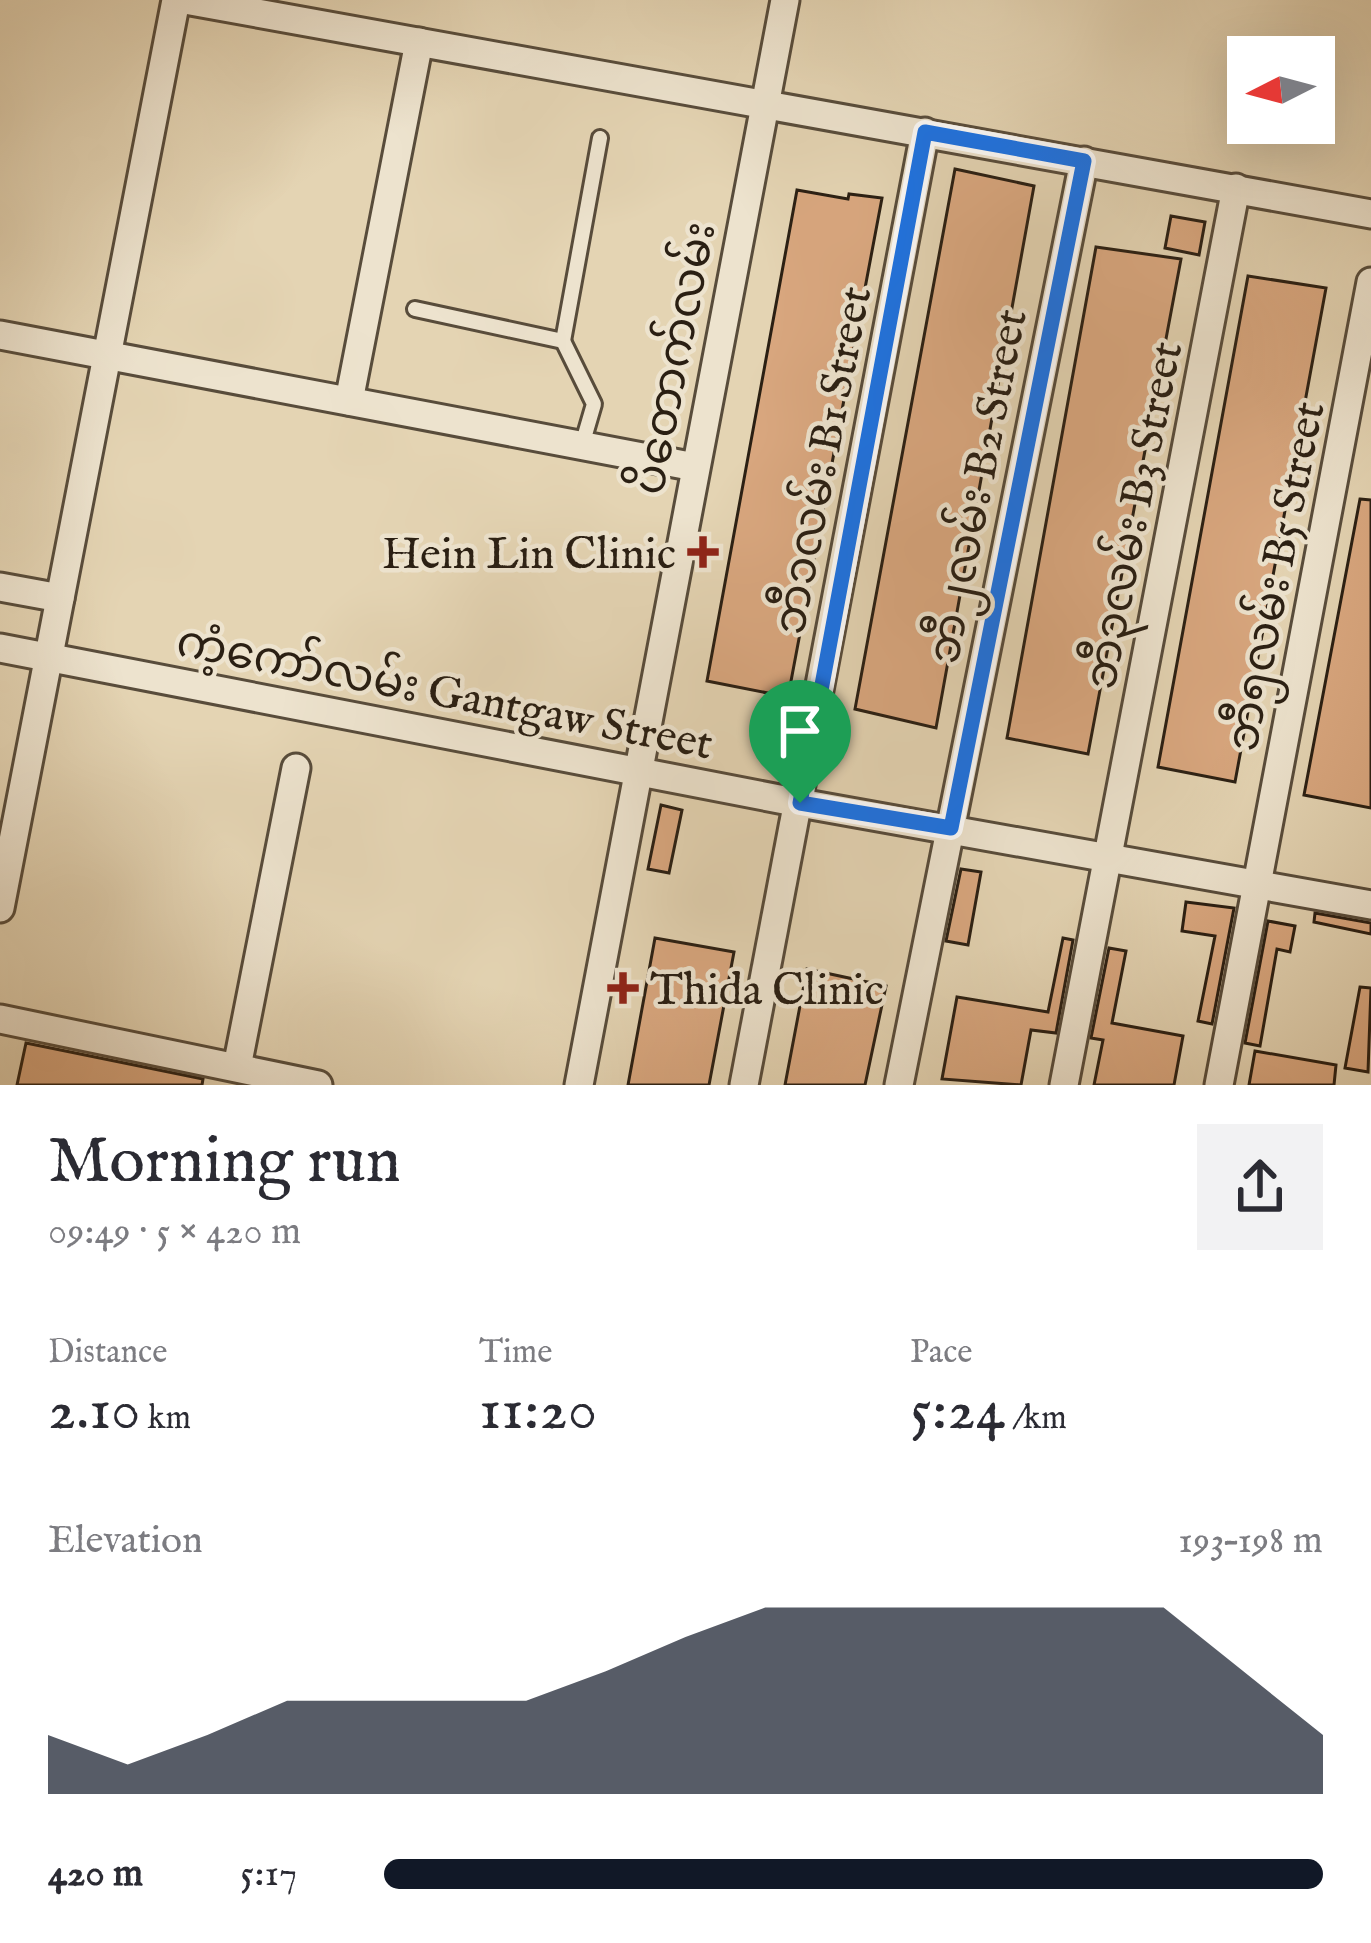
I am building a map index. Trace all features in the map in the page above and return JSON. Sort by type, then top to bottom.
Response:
[{"type":"street","points":[[0,908],[7,836],[49,657],[176,0]]},
{"type":"street","points":[[185,0],[1371,214]]},
{"type":"street","name":"ပိတောက်လမ်း","points":[[579,1085],[785,0]]},
{"type":"street","points":[[349,401],[419,42]]},
{"type":"street","name":"ဘီ၁လမ်း B1 Street","points":[[744,1085],[925,132]]},
{"type":"street","name":"ဘီ၂လမ်း B2 Street","points":[[899,1085],[1084,161]]},
{"type":"street","name":"ဘီ၃လမ်း B3 Street","points":[[1064,1085],[1236,188]]},
{"type":"street","name":"ဘီ၅လမ်း B5 Street","points":[[1219,1085],[1371,282]]},
{"type":"street","points":[[0,335],[695,467]]},
{"type":"street","points":[[0,587],[60,598]]},
{"type":"street","name":"ကံ့ကော်လမ်း Gantgaw Street","points":[[0,648],[800,803],[1371,905]]},
{"type":"street","points":[[222,1071],[296,768]]},
{"type":"street","points":[[0,1019],[222,1071],[318,1085]]},
{"type":"lane","points":[[582,445],[594,404],[563,341],[600,138]]},
{"type":"lane","points":[[415,309],[563,341]]},
{"type":"building","points":[[955,169],[1034,186],[936,728],[855,709]]},
{"type":"building","points":[[797,190],[848,199],[849,194],[882,198],[788,697],[707,681]]},
{"type":"building","points":[[1171,216],[1205,222],[1199,255],[1165,248]]},
{"type":"building","points":[[1096,247],[1181,259],[1088,754],[1007,738]]},
{"type":"building","points":[[1248,276],[1326,288],[1235,782],[1158,767]]},
{"type":"building","points":[[1360,499],[1371,500],[1371,808],[1304,795]]},
{"type":"building","points":[[661,805],[682,810],[669,873],[648,869]]},
{"type":"building","points":[[961,869],[981,872],[968,945],[946,941]]},
{"type":"building","points":[[1186,902],[1234,908],[1212,1024],[1198,1021],[1215,936],[1182,931]]},
{"type":"building","points":[[1315,913],[1371,923],[1371,934],[1314,922]]},
{"type":"building","points":[[1268,921],[1295,926],[1290,952],[1277,949],[1260,1046],[1245,1043]]},
{"type":"building","points":[[655,938],[734,952],[709,1085],[628,1085]]},
{"type":"building","points":[[1063,938],[1073,940],[1056,1033],[1031,1030],[1021,1085],[942,1079],[957,997],[1048,1012]]},
{"type":"building","points":[[1109,948],[1126,951],[1112,1023],[1183,1036],[1174,1085],[1094,1085],[1103,1040],[1091,1038]]},
{"type":"building","points":[[807,969],[886,986],[865,1085],[785,1085]]},
{"type":"building","points":[[1360,987],[1371,988],[1368,1072],[1345,1068]]},
{"type":"building","points":[[26,1043],[203,1079],[202,1085],[17,1085]]},
{"type":"building","points":[[1255,1051],[1336,1065],[1334,1085],[1249,1085]]},
{"type":"place","name":"Hein Lin Clinic","points":[[703,552]]},
{"type":"place","name":"Thida Clinic","points":[[623,988]]},
{"type":"route","points":[[925,132],[1084,161],[951,828],[800,803],[925,132]]}]
